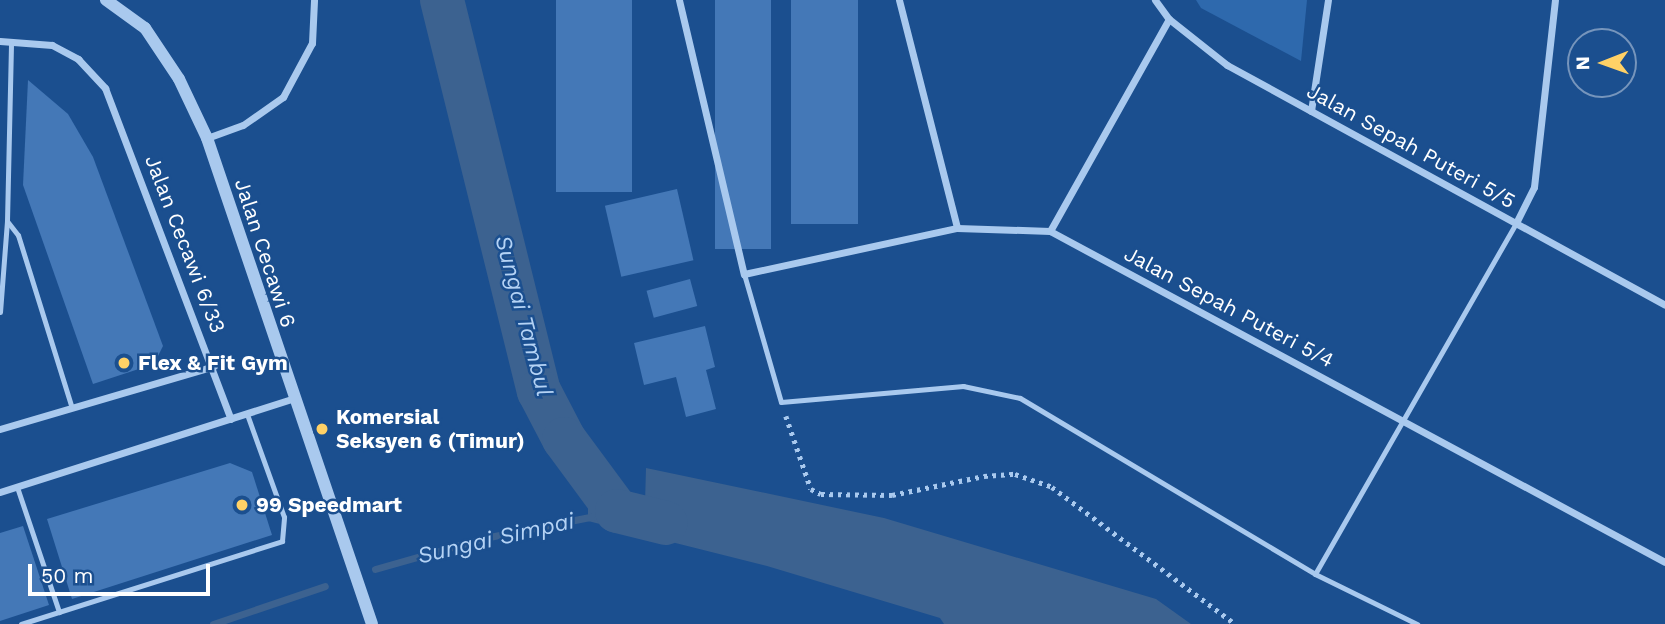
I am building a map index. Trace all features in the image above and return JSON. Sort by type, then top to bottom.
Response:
[{"type":"street","name":"Jalan Cecawi 6","points":[[106,0],[145,28],[179,79],[207,138],[292,399],[372,624]]},
{"type":"street","points":[[207,138],[243,125],[283,97],[312,43],[314,0]]},
{"type":"street","points":[[679,0],[744,274]]},
{"type":"street","points":[[899,0],[957,228]]},
{"type":"street","name":"Jalan Sepah Puteri 5/5","points":[[1154,0],[1169,19],[1227,65],[1665,304]]},
{"type":"street","points":[[1311,111],[1328,0]]},
{"type":"street","points":[[1516,223],[1534,187],[1555,0]]},
{"type":"street","points":[[1050,231],[1169,19]]},
{"type":"street","name":"Jalan Cecawi 6/33","points":[[0,41],[51,45],[78,59],[105,88],[214,366],[231,419]]},
{"type":"street","name":"Jalan Sepah Puteri 5/4","points":[[744,274],[957,228],[1050,231],[1665,562]]},
{"type":"street","points":[[0,429],[214,366]]},
{"type":"street","points":[[0,492],[292,399]]},
{"type":"lane","points":[[0,312],[7,221],[11,41]]},
{"type":"lane","points":[[7,221],[18,235],[72,408]]},
{"type":"lane","points":[[1315,573],[1516,223]]},
{"type":"lane","points":[[744,274],[781,402],[963,386],[1020,398],[1315,573],[1417,624]]},
{"type":"lane","points":[[21,624],[282,541],[284,517],[247,414]]},
{"type":"lane","points":[[18,487],[59,612]]},
{"type":"path","points":[[781,402],[811,489],[821,494],[892,495],[984,476],[1015,474],[1052,487],[1236,624]]},
{"type":"shaded area","points":[[1196,0],[1307,0],[1301,61],[1201,8]]},
{"type":"shaded area","points":[[646,468],[884,518],[1156,599],[1191,624],[944,624],[940,618],[767,566],[588,521],[588,502],[645,503]]},
{"type":"building","points":[[556,0],[632,0],[632,192],[556,192]]},
{"type":"building","points":[[715,0],[771,0],[771,249],[715,249]]},
{"type":"building","points":[[791,0],[858,0],[858,224],[791,224]]},
{"type":"building","points":[[28,80],[68,114],[93,157],[163,346],[154,364],[93,384],[23,185]]},
{"type":"building","points":[[677,189],[693,260],[621,277],[605,206]]},
{"type":"building","points":[[690,279],[697,306],[654,318],[647,291]]},
{"type":"building","points":[[705,326],[715,367],[706,370],[716,409],[686,417],[676,377],[644,385],[634,343]]},
{"type":"building","points":[[230,463],[252,472],[272,535],[72,599],[47,519]]},
{"type":"building","points":[[23,526],[49,605],[0,621],[0,533]]},
{"type":"waterway","name":"Sungai Tambul","points":[[442,0],[539,391],[564,439],[617,511],[666,523]]},
{"type":"waterway","name":"Sungai Simpai","points":[[375,569],[484,538],[595,516]]},
{"type":"waterway","name":"Sungai Simpai","points":[[213,624],[325,586]]},
{"type":"place","name":"Flex & Fit Gym","points":[[124,363]]},
{"type":"place","name":"Komersial Seksyen 6 (Timur)","points":[[322,429]]},
{"type":"place","name":"99 Speedmart","points":[[242,505]]}]
